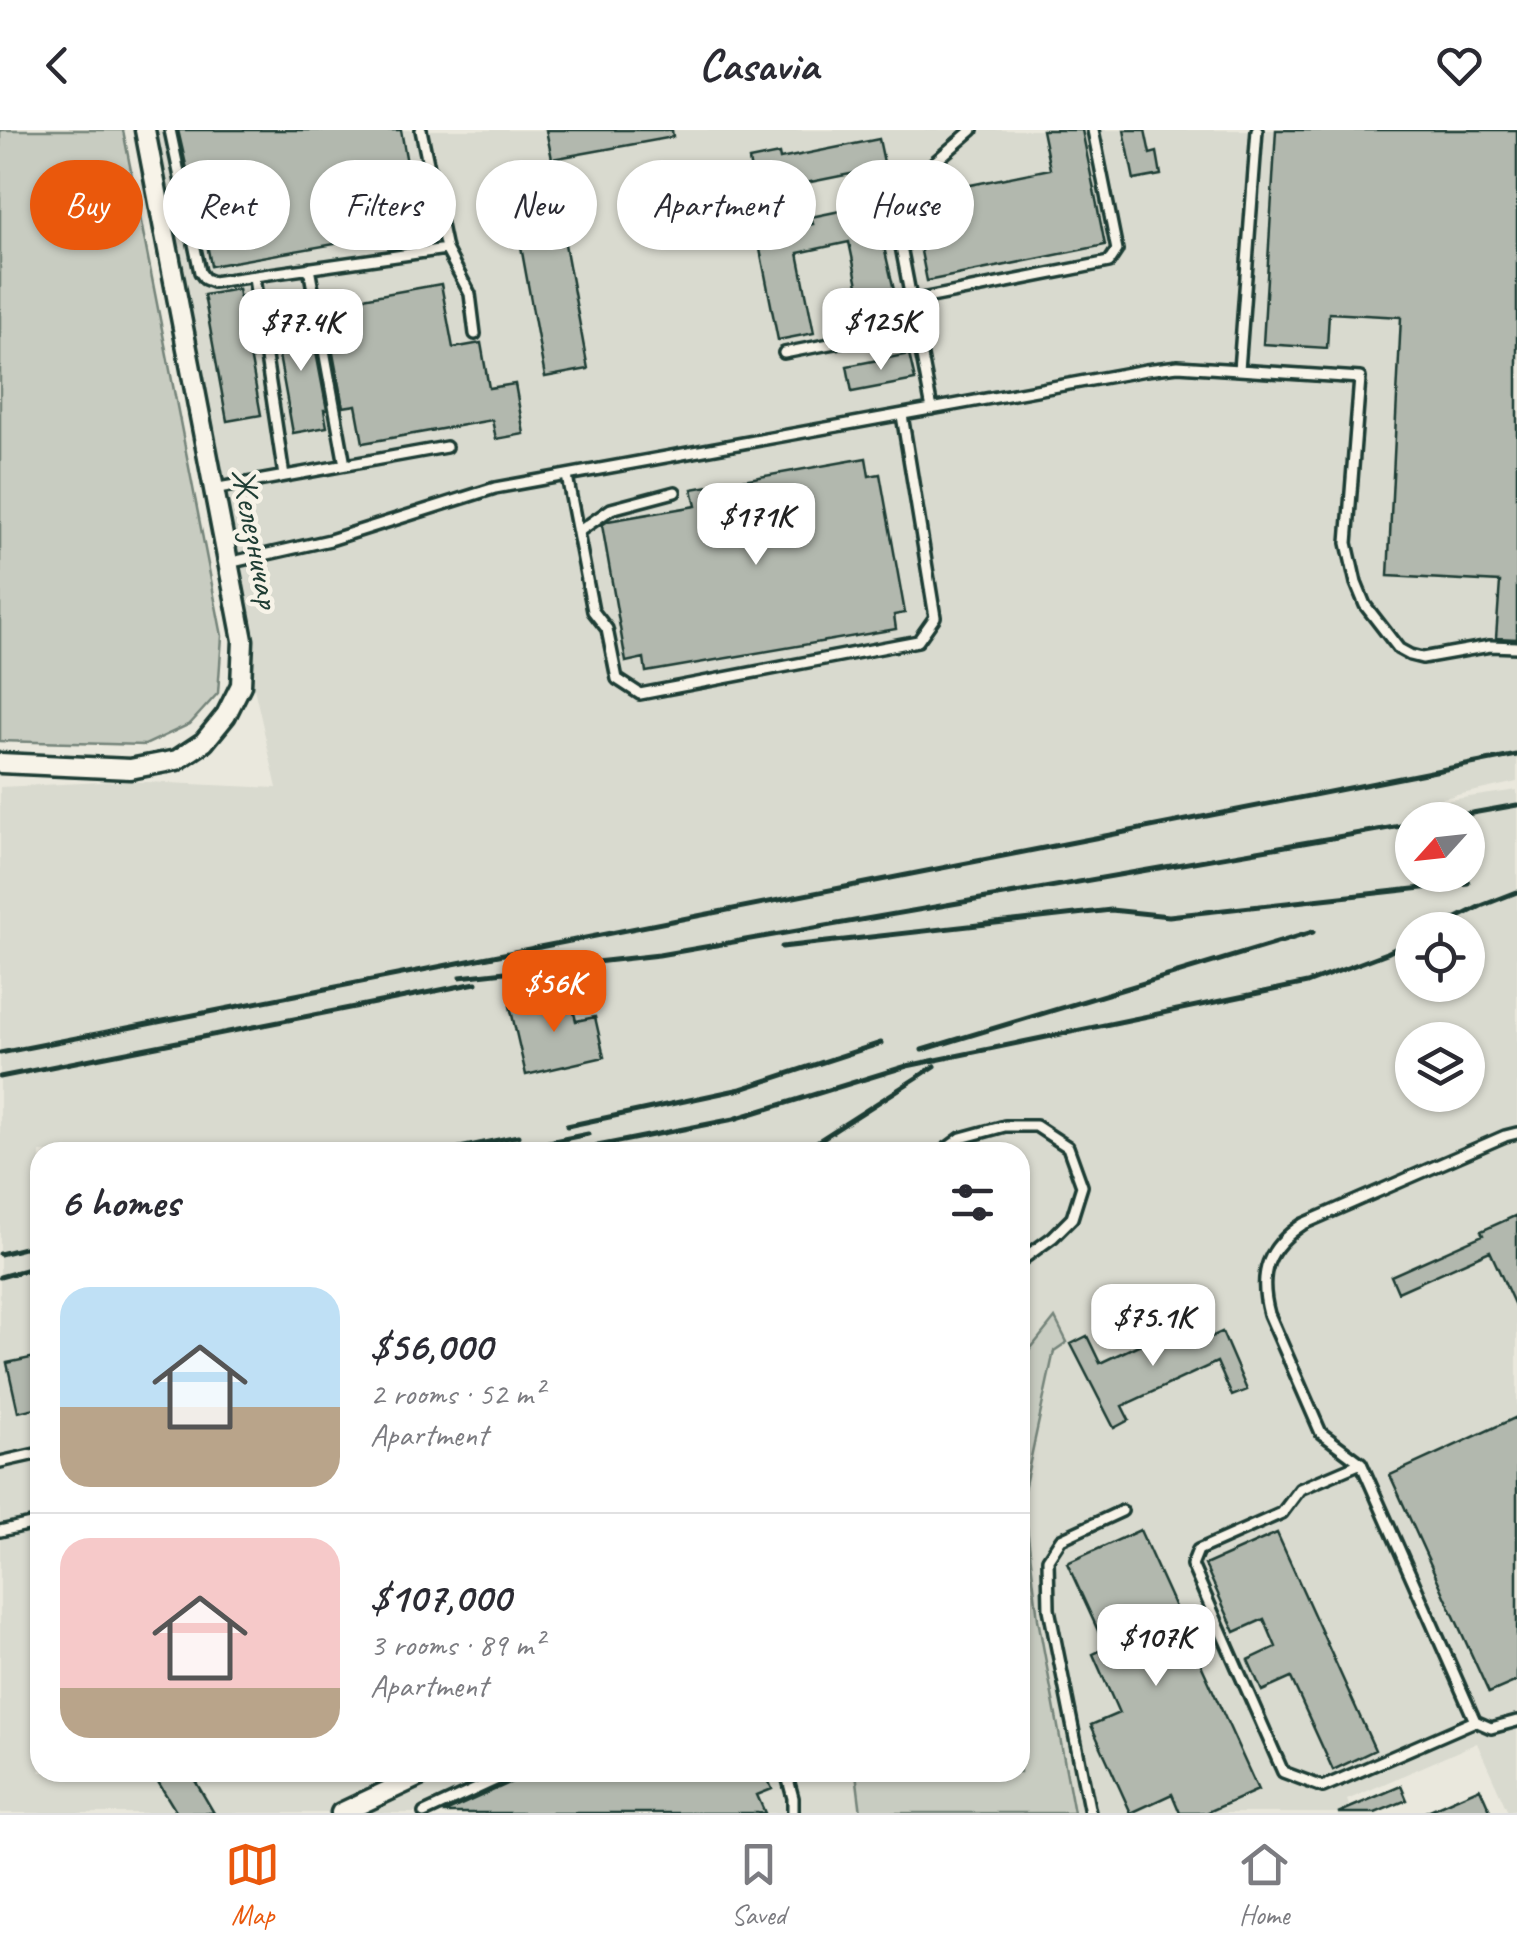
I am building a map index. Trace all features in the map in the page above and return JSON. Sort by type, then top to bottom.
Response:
[{"type":"street","name":"Железничар","points":[[0,763],[130,769],[177,760],[204,742],[226,715],[240,685],[242,640],[145,130]]},
{"type":"street","points":[[341,1813],[407,1782]]},
{"type":"lane","points":[[170,130],[200,272],[205,280],[254,278],[439,250]]},
{"type":"lane","points":[[420,130],[427,160]]},
{"type":"lane","points":[[932,409],[892,199],[972,130]]},
{"type":"lane","points":[[911,301],[1110,262],[1117,250],[1093,130]]},
{"type":"lane","points":[[1239,370],[1257,130]]},
{"type":"lane","points":[[447,250],[470,294],[476,334]]},
{"type":"lane","points":[[309,268],[345,465]]},
{"type":"lane","points":[[254,278],[284,476]]},
{"type":"lane","points":[[784,354],[916,328]]},
{"type":"lane","points":[[228,563],[330,540],[495,488],[1178,366],[1360,378],[1347,543],[1365,605],[1398,649],[1410,655],[1422,658],[1490,646],[1517,647]]},
{"type":"lane","points":[[567,476],[593,612],[608,628],[617,679],[640,694],[918,640],[934,617],[902,414]]},
{"type":"lane","points":[[214,489],[446,447]]},
{"type":"lane","points":[[578,532],[611,510],[675,492]]},
{"type":"lane","points":[[956,1142],[1005,1126],[1036,1126],[1068,1147],[1082,1186],[1072,1218],[1030,1254]]},
{"type":"lane","points":[[1517,1133],[1303,1224],[1272,1252],[1264,1272],[1263,1294],[1321,1433],[1361,1462],[1474,1721],[1491,1728],[1517,1721]]},
{"type":"lane","points":[[0,1462],[30,1454]]},
{"type":"lane","points":[[1361,1462],[1300,1488],[1282,1513],[1198,1550],[1192,1565],[1283,1772],[1323,1787],[1474,1721]]},
{"type":"lane","points":[[1090,1813],[1049,1608],[1048,1559],[1062,1540],[1122,1512]]},
{"type":"lane","points":[[0,1531],[30,1524]]},
{"type":"lane","points":[[424,1813],[491,1782]]},
{"type":"lane","points":[[789,1782],[793,1813]]},
{"type":"shaded area","points":[[0,130],[123,130],[129,160],[30,160],[30,250],[143,250],[143,232],[222,636],[218,693],[190,724],[145,745],[0,741]]},
{"type":"shaded area","points":[[145,130],[1517,130],[1517,782],[1425,802],[1395,802],[1395,892],[1485,892],[1485,802],[1436,802],[1517,790],[1517,1808],[1508,1812],[1477,1743],[1347,1800],[1352,1813],[0,1813],[0,787],[124,781],[277,788],[243,640],[168,250],[290,250],[290,160],[163,160],[163,224]]},
{"type":"shaded area","points":[[1055,1318],[1067,1342],[1054,1351],[1030,1462],[1030,1349]]},
{"type":"shaded area","points":[[1030,1552],[1038,1619],[1074,1813],[861,1813],[857,1782],[1030,1782]]},
{"type":"building","points":[[178,130],[401,130],[406,160],[310,160],[310,248],[211,266],[208,250],[290,250],[290,160],[185,160]]},
{"type":"building","points":[[546,130],[672,130],[673,137],[552,159]]},
{"type":"building","points":[[1042,130],[1082,130],[1105,245],[927,281],[921,250],[974,250],[974,184],[1050,169]]},
{"type":"building","points":[[1124,130],[1145,130],[1150,154],[1157,152],[1161,175],[1134,180]]},
{"type":"building","points":[[1276,130],[1517,130],[1517,639],[1496,638],[1500,582],[1388,576],[1401,317],[1329,313],[1327,348],[1263,344]]},
{"type":"building","points":[[879,139],[884,160],[836,160],[836,177],[816,181],[816,160],[749,160],[779,154],[780,159]]},
{"type":"building","points":[[836,212],[836,245],[816,249],[816,216]]},
{"type":"building","points":[[522,250],[566,250],[588,369],[545,377]]},
{"type":"building","points":[[760,250],[812,250],[798,253],[814,333],[778,340]]},
{"type":"building","points":[[851,250],[885,250],[900,316],[866,323]]},
{"type":"building","points":[[441,284],[453,348],[481,343],[489,388],[515,384],[524,434],[496,439],[492,420],[363,443],[356,405],[343,407],[324,305]]},
{"type":"building","points":[[238,289],[261,415],[227,421],[204,295]]},
{"type":"building","points":[[309,315],[327,427],[293,433],[273,322]]},
{"type":"building","points":[[909,354],[915,380],[852,392],[847,366]]},
{"type":"building","points":[[866,458],[869,476],[880,474],[905,613],[894,615],[896,629],[646,672],[644,658],[626,662],[602,525],[696,506],[692,489]]},
{"type":"building","points":[[569,993],[576,1021],[595,1017],[604,1057],[526,1075],[510,1006]]},
{"type":"building","points":[[1517,1215],[1517,1310],[1490,1251],[1398,1292],[1391,1276],[1483,1235],[1481,1231]]},
{"type":"building","points":[[1179,1326],[1189,1347],[1222,1332],[1247,1390],[1232,1396],[1217,1362],[1122,1406],[1129,1420],[1114,1428],[1071,1344],[1087,1336],[1100,1363]]},
{"type":"building","points":[[30,1358],[30,1409],[18,1412],[7,1363]]},
{"type":"building","points":[[1517,1417],[1517,1681],[1489,1693],[1390,1475]]},
{"type":"building","points":[[1140,1530],[1258,1790],[1206,1813],[1180,1813],[1172,1794],[1131,1813],[1091,1725],[1119,1713],[1093,1654],[1106,1648],[1067,1563]]},
{"type":"building","points":[[1277,1533],[1375,1750],[1333,1770],[1291,1678],[1262,1691],[1248,1660],[1276,1647],[1264,1619],[1235,1632],[1205,1565]]},
{"type":"building","points":[[158,1782],[196,1782],[214,1813],[177,1813]]},
{"type":"building","points":[[512,1782],[769,1782],[772,1789],[757,1795],[765,1813],[443,1813]]},
{"type":"building","points":[[1401,1786],[1407,1800],[1375,1813],[1338,1813]]},
{"type":"building","points":[[1480,1788],[1491,1813],[1423,1813]]},
{"type":"railway","points":[[0,1053],[1517,755]]},
{"type":"railway","points":[[1485,811],[1517,805]]},
{"type":"railway","points":[[460,977],[659,955],[1395,827]]},
{"type":"railway","points":[[782,947],[1111,910],[1169,916],[1395,891]]},
{"type":"railway","points":[[1469,912],[1517,892]]},
{"type":"railway","points":[[922,1050],[1313,932]]},
{"type":"railway","points":[[618,1142],[734,1119],[907,1066],[1307,983],[1395,949]]},
{"type":"railway","points":[[0,1077],[476,983]]},
{"type":"railway","points":[[567,1126],[741,1089],[881,1043]]},
{"type":"railway","points":[[817,1142],[935,1066]]},
{"type":"railway","points":[[549,1142],[588,1134]]},
{"type":"railway","points":[[489,1142],[518,1136]]},
{"type":"railway","points":[[0,1254],[30,1246]]},
{"type":"railway","points":[[0,1277],[30,1269]]}]
